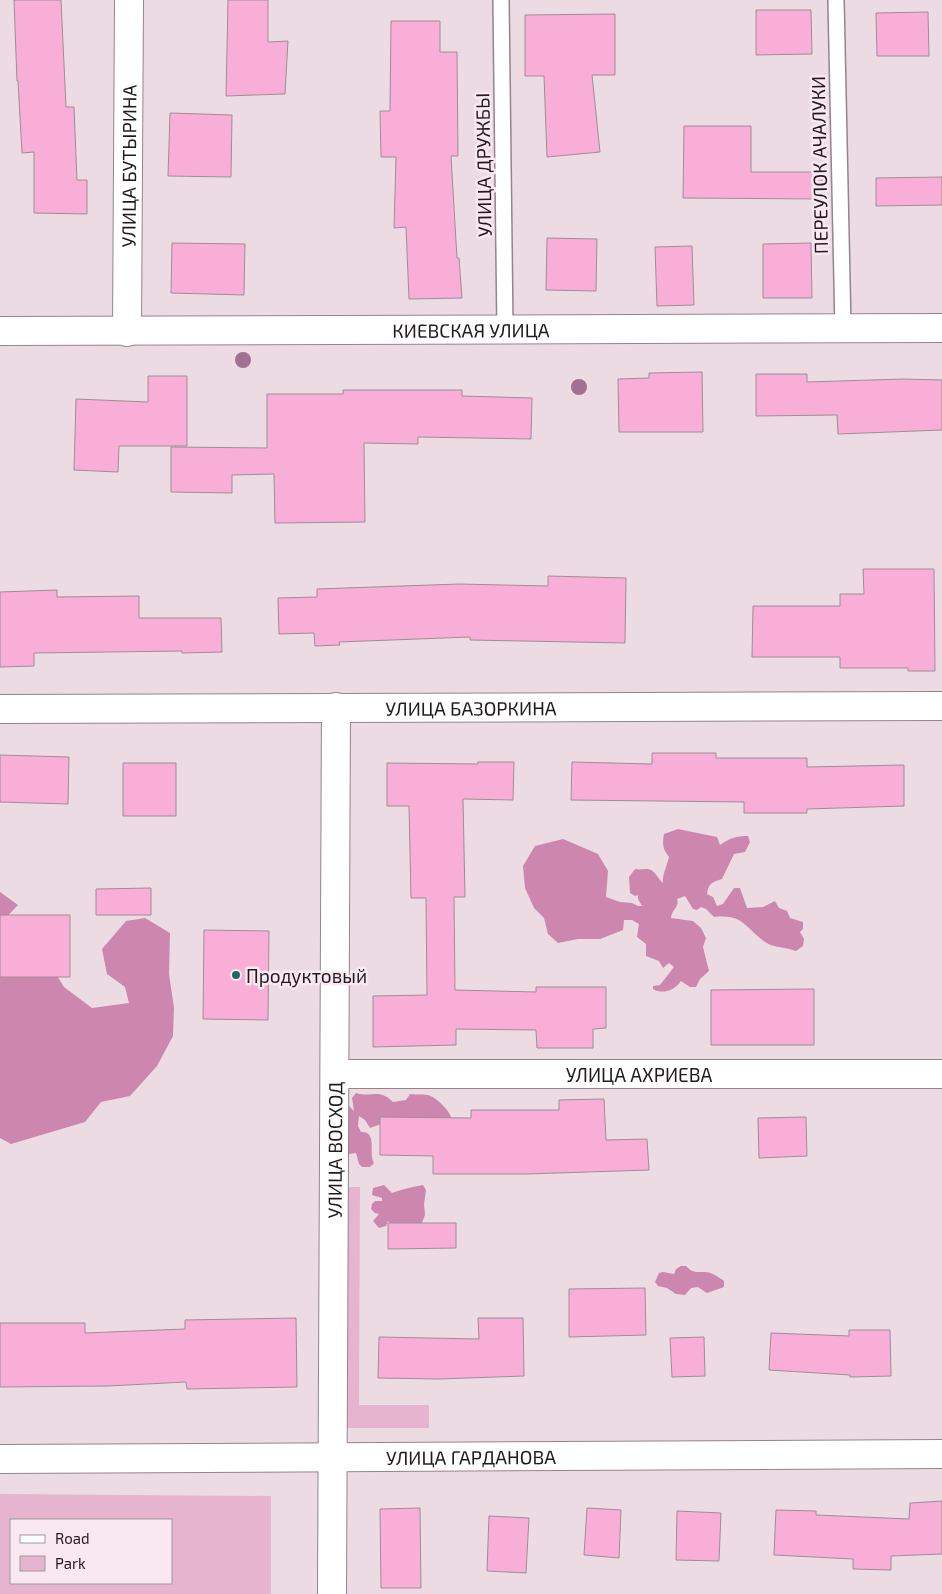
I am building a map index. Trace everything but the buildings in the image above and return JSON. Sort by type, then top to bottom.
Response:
[{"type":"street","name":"УЛИЦА БУТЫРИНА","points":[[127,332],[129,0]]},
{"type":"street","name":"КИЕВСКАЯ УЛИЦА","points":[[0,332],[942,328]]},
{"type":"street","name":"УЛИЦА БАЗОРКИНА","points":[[0,709],[942,706]]},
{"type":"street","name":"УЛИЦА ВОСХОД","points":[[332,1594],[336,707]]},
{"type":"street","name":"УЛИЦА АХРИЕВА","points":[[335,1074],[942,1074]]},
{"type":"street","name":"УЛИЦА ГАРДАНОВА","points":[[0,1459],[942,1454]]},
{"type":"lane","name":"УЛИЦА ДРУЖБЫ","points":[[500,0],[505,330]]},
{"type":"lane","name":"ПЕРЕУЛОК АЧАЛУКИ","points":[[836,0],[842,329]]},
{"type":"green space","points":[[339,1187],[360,1187],[359,1405],[429,1405],[429,1428],[338,1428]]},
{"type":"green space","points":[[0,1494],[271,1496],[271,1594],[0,1594]]},
{"type":"shaded area","points":[[678,829],[717,837],[720,845],[733,838],[748,836],[750,842],[745,852],[734,854],[722,879],[708,887],[707,894],[713,897],[717,906],[723,904],[734,888],[740,888],[747,908],[763,907],[775,901],[779,908],[787,911],[790,918],[803,922],[803,929],[800,932],[804,939],[803,946],[796,951],[769,944],[738,920],[714,917],[701,907],[697,910],[693,909],[685,896],[677,899],[678,902],[671,918],[693,921],[701,928],[706,938],[703,947],[709,971],[700,979],[696,987],[690,987],[681,981],[672,989],[661,992],[653,989],[653,986],[660,985],[674,967],[669,963],[663,968],[659,961],[646,956],[646,944],[637,937],[639,924],[632,920],[624,920],[623,930],[600,939],[578,939],[558,943],[548,934],[544,918],[534,908],[525,888],[523,866],[535,846],[563,839],[598,854],[608,871],[606,897],[642,906],[638,895],[635,896],[630,893],[629,877],[635,869],[648,869],[655,873],[663,883],[669,857],[665,851],[664,834]]},
{"type":"shaded area","points":[[0,892],[18,905],[0,924]]},
{"type":"shaded area","points":[[145,918],[170,933],[169,974],[174,1008],[173,1036],[157,1066],[130,1096],[101,1102],[85,1122],[11,1144],[0,1138],[0,952],[53,969],[64,987],[92,1008],[129,1003],[125,987],[107,974],[102,949],[126,921]]},
{"type":"shaded area","points":[[356,1093],[384,1095],[393,1102],[406,1100],[410,1094],[431,1096],[449,1113],[452,1120],[384,1123],[370,1128],[365,1120],[359,1116],[358,1126],[361,1132],[369,1135],[371,1139],[374,1163],[370,1167],[362,1167],[359,1164],[356,1153],[350,1154],[346,1151],[346,1103],[354,1111],[352,1098]]},
{"type":"shaded area","points":[[384,1185],[392,1193],[423,1185],[426,1190],[425,1215],[421,1225],[391,1225],[388,1221],[386,1226],[379,1228],[373,1221],[379,1214],[371,1209],[375,1201],[382,1201],[382,1198],[372,1195],[373,1188]]},
{"type":"shaded area","points":[[686,1266],[695,1272],[707,1272],[715,1275],[724,1281],[724,1287],[707,1293],[698,1287],[691,1288],[685,1295],[676,1294],[667,1288],[658,1286],[655,1282],[659,1273],[674,1274],[676,1269]]},
{"type":"place","name":"Продуктовый","points":[[236,975]]}]
